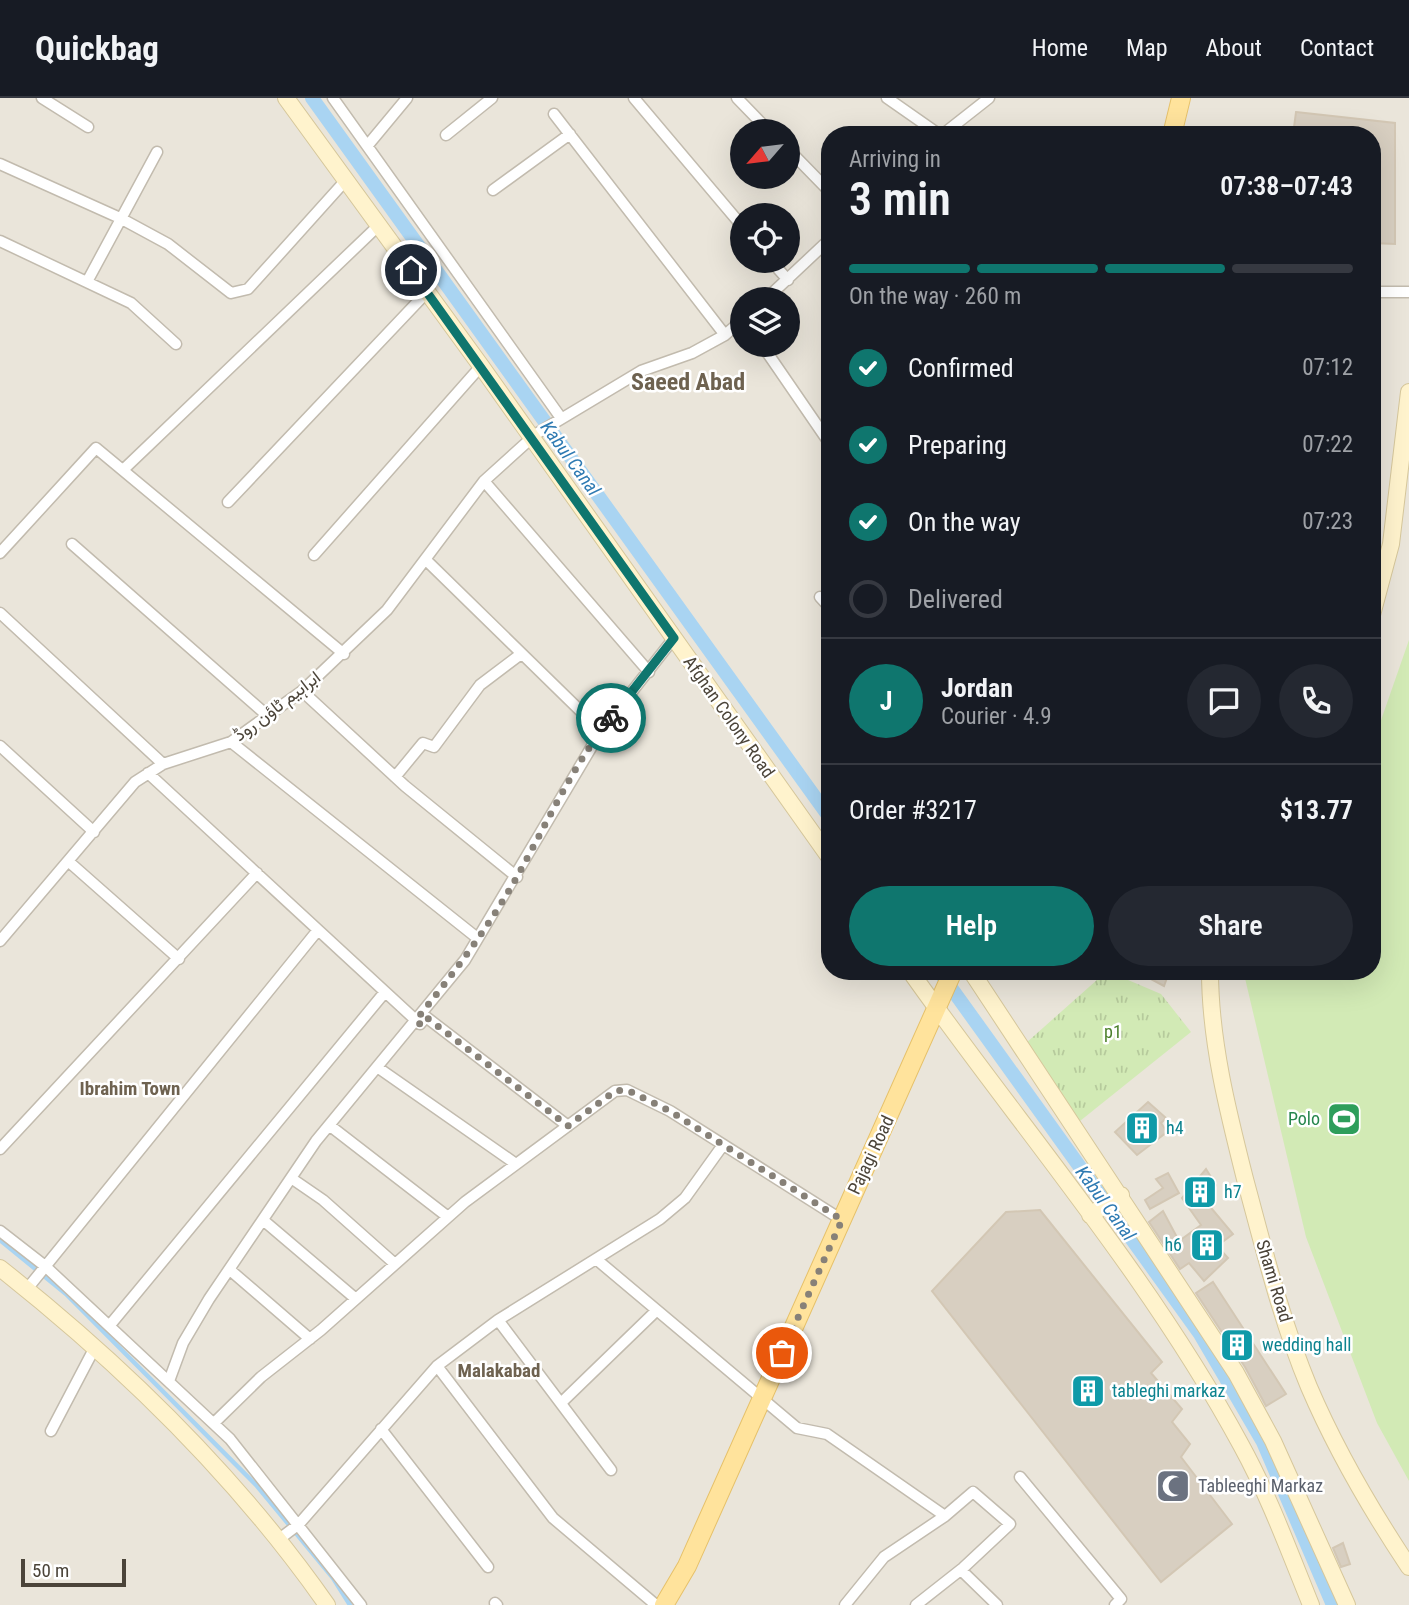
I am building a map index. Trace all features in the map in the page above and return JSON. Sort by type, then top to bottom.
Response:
[{"type":"main road","name":"Afghan Colony Road","points":[[286,98],[534,436],[821,845]]},
{"type":"main road","points":[[1174,126],[1181,98]]},
{"type":"main road","points":[[1381,581],[1391,544],[1409,392]]},
{"type":"main road","points":[[916,980],[1093,1213],[1148,1293],[1242,1446],[1311,1605]]},
{"type":"main road","name":"Pajagi Road","points":[[664,1605],[687,1566],[948,980]]},
{"type":"main road","points":[[977,980],[1116,1198],[1242,1384],[1273,1441],[1347,1605]]},
{"type":"main road","name":"Shami Road","points":[[1210,980],[1210,1010],[1232,1128],[1285,1319],[1309,1386],[1340,1451],[1409,1567]]},
{"type":"main road","points":[[1093,1213],[1116,1198]]},
{"type":"main road","points":[[0,1268],[28,1288],[205,1451],[280,1538],[327,1605]]},
{"type":"street","points":[[42,98],[88,127]]},
{"type":"street","points":[[333,98],[369,145],[373,157],[484,314],[561,418]]},
{"type":"street","points":[[369,145],[407,98]]},
{"type":"street","points":[[446,135],[492,98]]},
{"type":"street","points":[[634,98],[730,212]]},
{"type":"street","points":[[737,98],[757,119]]},
{"type":"street","points":[[887,98],[928,126]]},
{"type":"street","points":[[953,126],[989,98]]},
{"type":"street","points":[[554,114],[725,335]]},
{"type":"street","points":[[493,190],[570,134]]},
{"type":"street","points":[[88,280],[157,152]]},
{"type":"street","points":[[800,161],[821,183]]},
{"type":"street","points":[[0,164],[120,218],[168,244],[231,293],[248,289],[346,180]]},
{"type":"street","points":[[124,469],[379,226]]},
{"type":"street","points":[[0,241],[88,280],[131,303],[176,344]]},
{"type":"street","points":[[780,287],[821,252]]},
{"type":"street","points":[[782,273],[788,280]]},
{"type":"street","points":[[228,502],[427,292]]},
{"type":"street","points":[[1381,292],[1409,292]]},
{"type":"street","name":"ابراہیم ٹاؤن روڈ","points":[[0,941],[94,832],[117,799],[148,773],[163,764],[232,742],[269,718],[344,654],[387,610],[484,481],[534,436],[640,370],[692,353],[730,331]]},
{"type":"street","points":[[770,357],[821,431]]},
{"type":"street","points":[[314,555],[481,366]]},
{"type":"street","points":[[0,552],[96,448],[344,654]]},
{"type":"street","points":[[484,481],[649,672]]},
{"type":"street","points":[[72,544],[269,718]]},
{"type":"street","points":[[426,560],[601,731]]},
{"type":"street","points":[[0,613],[163,764]]},
{"type":"street","points":[[169,1381],[183,1343],[291,1178],[329,1125],[464,960],[476,937],[517,877],[550,814],[601,731],[674,638]]},
{"type":"street","points":[[395,777],[423,743],[434,747],[480,685],[521,654]]},
{"type":"street","points":[[302,691],[395,777],[517,877]]},
{"type":"street","points":[[232,742],[476,937]]},
{"type":"street","points":[[0,746],[94,832]]},
{"type":"street","points":[[148,773],[420,1024],[426,1017],[568,1126]]},
{"type":"street","points":[[68,861],[179,959]]},
{"type":"street","points":[[0,1149],[257,873]]},
{"type":"street","points":[[28,1288],[318,930]]},
{"type":"street","points":[[110,1325],[385,992]]},
{"type":"street","points":[[377,1067],[516,1164]]},
{"type":"street","points":[[214,1423],[261,1377],[310,1339],[448,1217],[615,1091],[627,1090],[670,1111],[842,1220]]},
{"type":"street","points":[[329,1125],[448,1217]]},
{"type":"street","points":[[280,1538],[297,1525],[437,1366],[498,1320],[660,1219],[685,1198],[723,1146]]},
{"type":"street","points":[[291,1178],[323,1200],[395,1264]]},
{"type":"street","points":[[263,1220],[356,1299]]},
{"type":"street","points":[[0,1231],[110,1325],[214,1423],[361,1605]]},
{"type":"street","points":[[596,1259],[797,1428],[827,1434],[945,1516]]},
{"type":"street","points":[[230,1270],[310,1339]]},
{"type":"street","points":[[562,1402],[656,1311]]},
{"type":"street","points":[[498,1320],[611,1470]]},
{"type":"street","points":[[51,1431],[94,1349]]},
{"type":"street","points":[[437,1366],[553,1518],[656,1605]]},
{"type":"street","points":[[380,1429],[488,1567]]},
{"type":"street","points":[[1020,1477],[1121,1599],[1115,1605]]},
{"type":"street","points":[[845,1605],[884,1557],[945,1516],[973,1492],[1010,1524],[961,1570],[916,1605]]},
{"type":"street","points":[[961,1570],[997,1605]]},
{"type":"shaded area","points":[[0,98],[1409,98],[1409,1605],[0,1605]]},
{"type":"green space","name":"Polo","points":[[1409,640],[1409,1481],[1377,1423],[1306,1237],[1245,980],[1381,980],[1381,720]]},
{"type":"green space","name":"p1","points":[[1097,980],[1128,980],[1161,994],[1191,1032],[1080,1121],[1026,1043]]},
{"type":"building","points":[[1296,112],[1395,123],[1395,244],[1381,243],[1381,126],[1294,126]]},
{"type":"building","points":[[1153,980],[1166,980],[1164,986]]},
{"type":"building","name":"h4","points":[[1148,1102],[1166,1118],[1161,1123],[1167,1132],[1137,1155],[1115,1132]]},
{"type":"building","points":[[1206,1169],[1216,1185],[1207,1203],[1233,1234],[1217,1246],[1228,1258],[1204,1281],[1189,1263],[1180,1269],[1149,1222],[1163,1211],[1179,1241],[1201,1225],[1182,1198]]},
{"type":"building","points":[[1168,1173],[1179,1193],[1150,1209],[1145,1200],[1163,1188],[1156,1179]]},
{"type":"building","name":"tableghi markaz","points":[[1040,1210],[1162,1362],[1151,1373],[1182,1409],[1172,1422],[1190,1444],[1181,1457],[1232,1524],[1161,1582],[932,1291],[1006,1212]]},
{"type":"building","name":"wedding hall","points":[[1213,1282],[1286,1394],[1266,1406],[1245,1367],[1196,1293]]},
{"type":"building","points":[[1343,1543],[1350,1564],[1341,1567],[1333,1548]]},
{"type":"waterway","name":"Kabul Canal","points":[[312,98],[821,805]]},
{"type":"waterway","name":"Kabul Canal","points":[[945,980],[1200,1334],[1263,1442],[1333,1605]]},
{"type":"waterway","points":[[0,1240],[66,1294],[257,1486],[333,1578],[350,1605]]},
{"type":"way so far","points":[[611,718],[550,814],[517,877],[476,937],[464,960],[416,1020],[420,1024],[426,1017],[568,1126],[615,1091],[627,1090],[670,1111],[842,1220],[782,1353]]},
{"type":"place","name":"Polo","points":[[1344,1119]]},
{"type":"place","name":"h4","points":[[1142,1128]]},
{"type":"place","name":"h7","points":[[1200,1192]]},
{"type":"place","name":"h6","points":[[1207,1245]]},
{"type":"place","name":"wedding hall","points":[[1237,1345]]},
{"type":"place","name":"tableghi markaz","points":[[1088,1391]]},
{"type":"place","name":"Tableeghi Markaz","points":[[1173,1486]]},
{"type":"district","name":"Saeed Abad","points":[[688,382]]},
{"type":"district","name":"Ibrahim Town","points":[[130,1088]]},
{"type":"district","name":"Malakabad","points":[[499,1370]]},
{"type":"route","points":[[411,270],[674,638],[611,718]]}]
